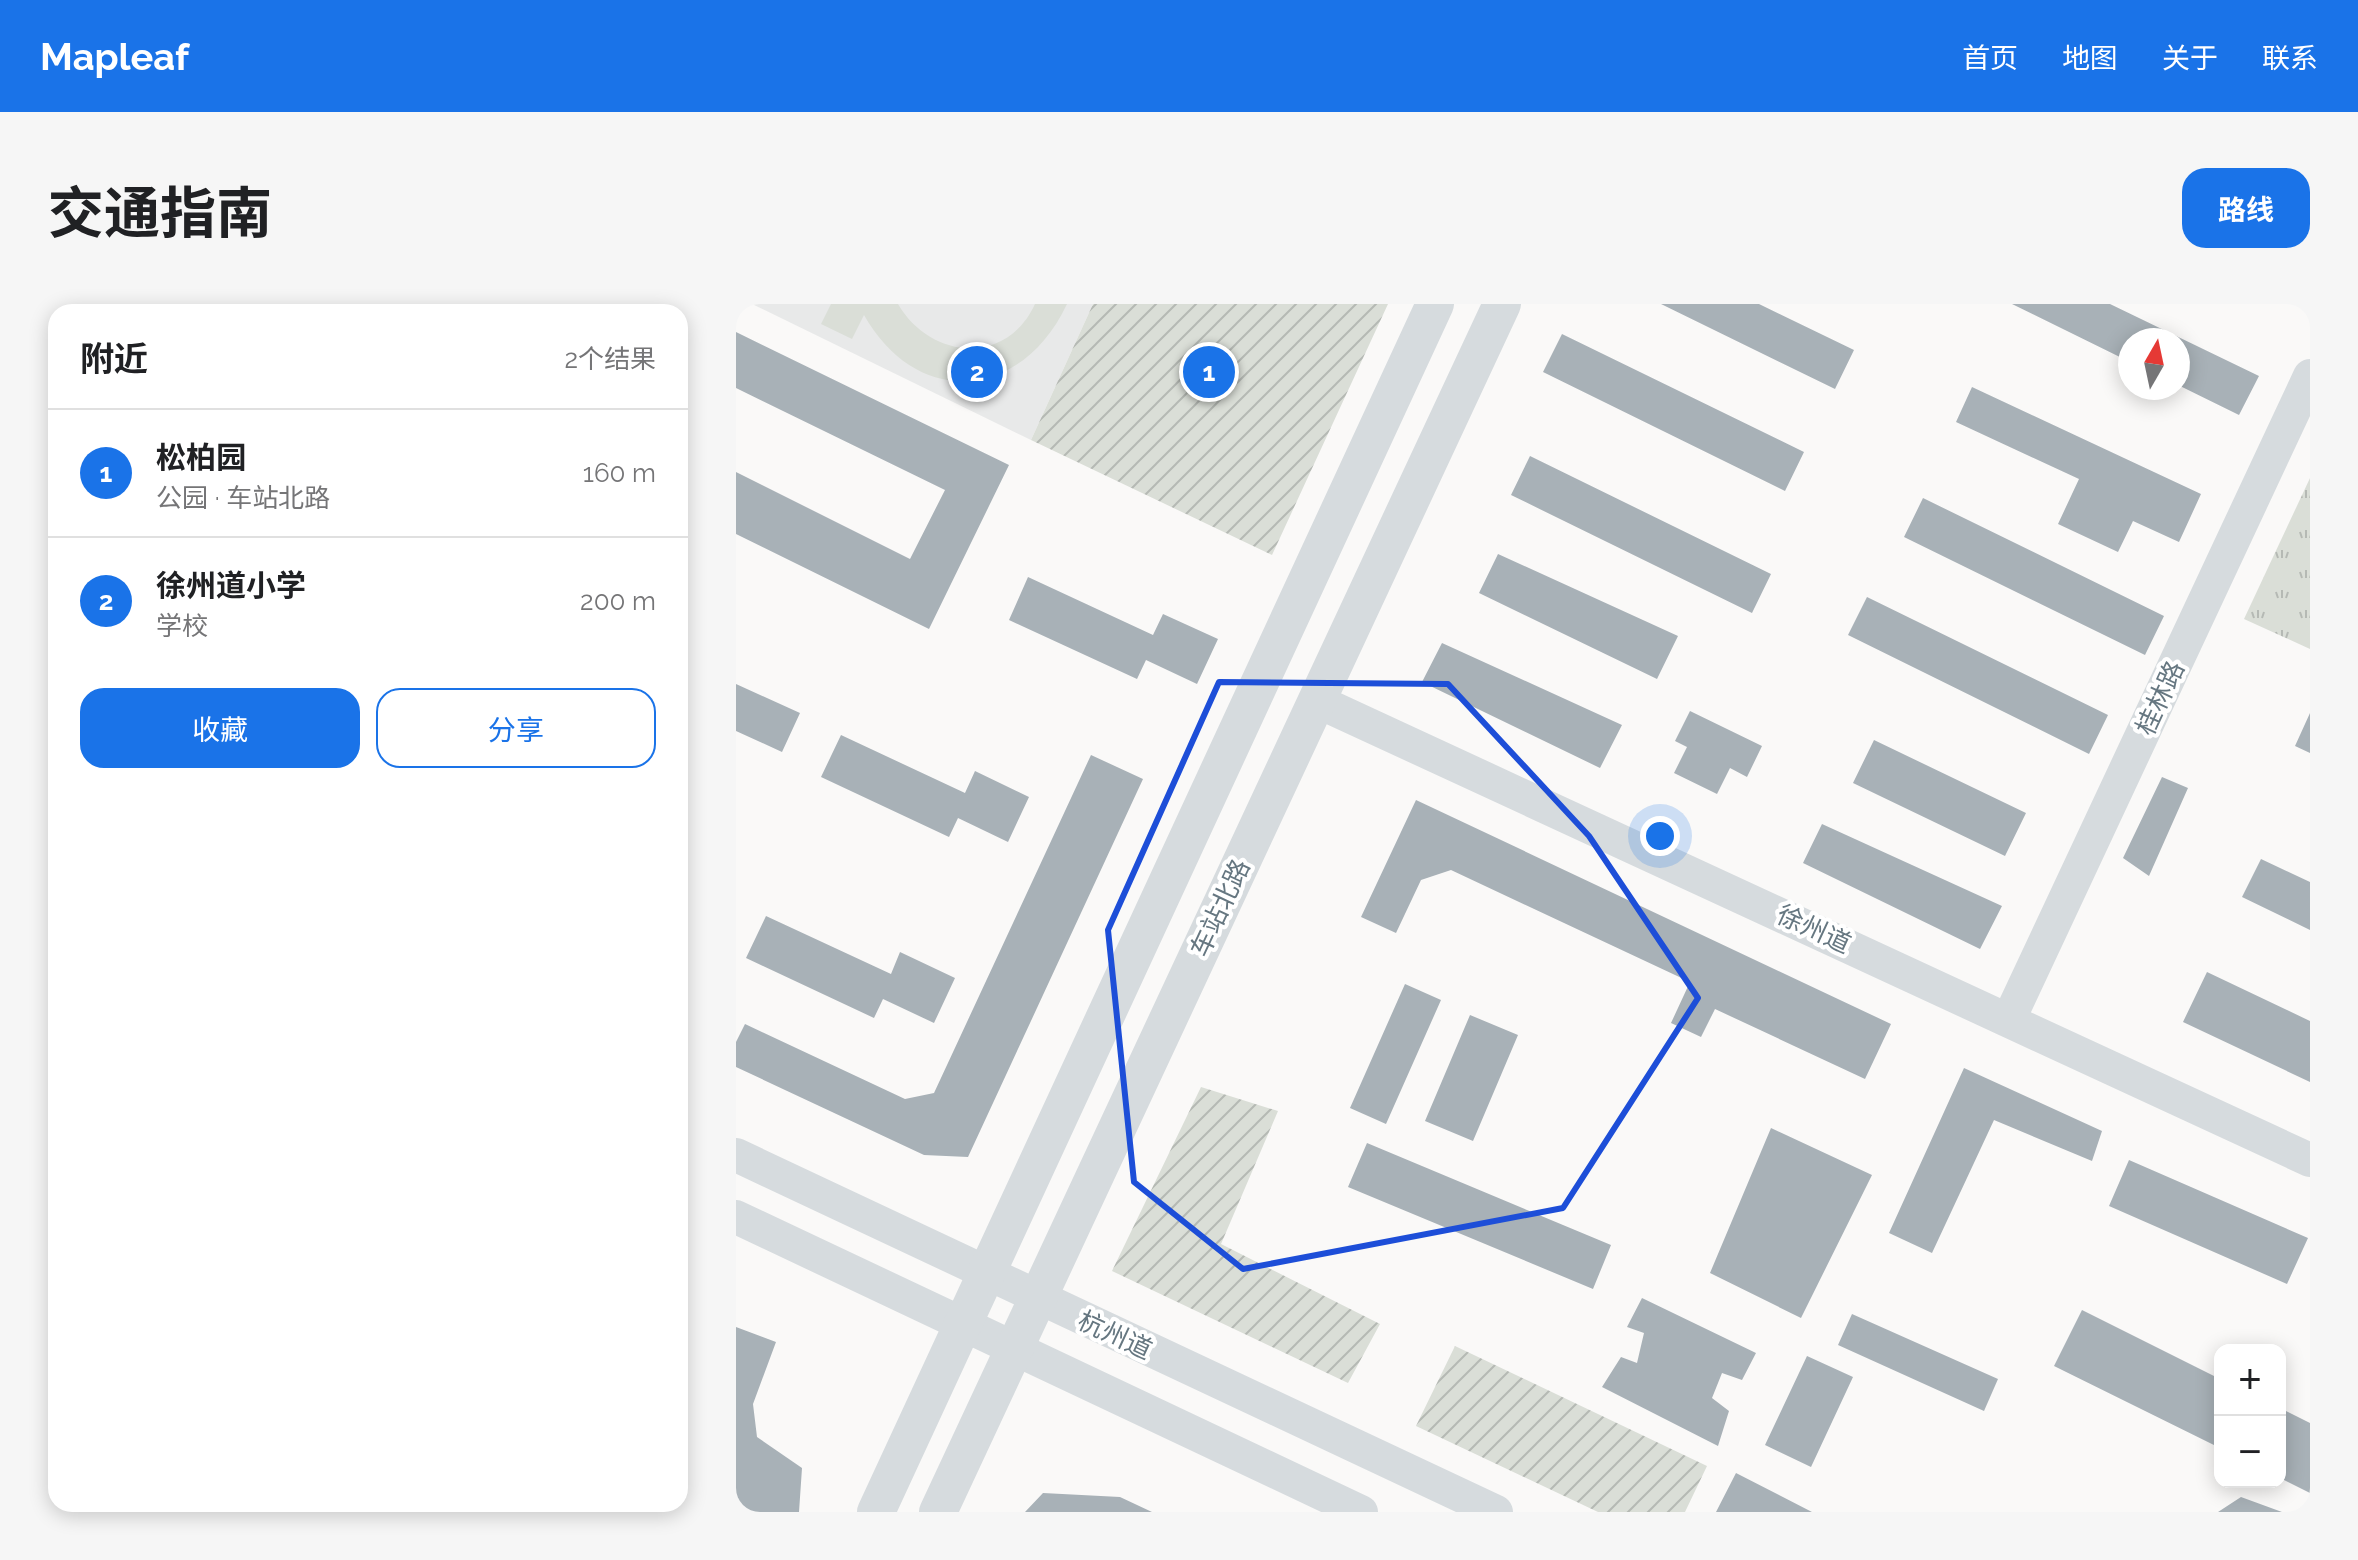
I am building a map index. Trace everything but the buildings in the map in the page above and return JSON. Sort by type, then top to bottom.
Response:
[{"type":"main road","points":[[876,1512],[1435,304]]},
{"type":"main road","name":"车站北路","points":[[938,1512],[1502,304]]},
{"type":"street","name":"桂林路","points":[[2009,1019],[2310,377]]},
{"type":"street","name":"徐州道","points":[[1317,701],[2310,1160]]},
{"type":"street","name":"杭州道","points":[[736,1155],[1496,1512]]},
{"type":"street","points":[[736,1217],[1012,1350],[1361,1512]]},
{"type":"highlighted area","points":[[1219,682],[1448,684],[1589,836],[1698,998],[1563,1208],[1243,1269],[1134,1182],[1108,930]]},
{"type":"shaded area","points":[[752,304],[1093,304],[1031,440]]},
{"type":"green space","points":[[831,304],[898,304],[912,322],[929,336],[948,345],[968,348],[987,346],[1006,338],[1022,324],[1035,304],[1067,304],[1048,336],[1024,360],[997,375],[969,381],[940,379],[912,367],[886,346],[864,315],[852,339],[821,324]]},
{"type":"green space","points":[[1093,304],[1388,304],[1272,555],[1031,440]]},
{"type":"green space","points":[[2310,478],[2310,649],[2244,619]]},
{"type":"green space","points":[[1201,1087],[1278,1111],[1221,1244],[1380,1324],[1348,1383],[1112,1271]]},
{"type":"green space","points":[[1455,1346],[1707,1466],[1685,1512],[1598,1512],[1416,1426]]},
{"type":"place","name":"徐州道小学","points":[[977,372]]},
{"type":"place","name":"松柏园","points":[[1209,372]]}]
